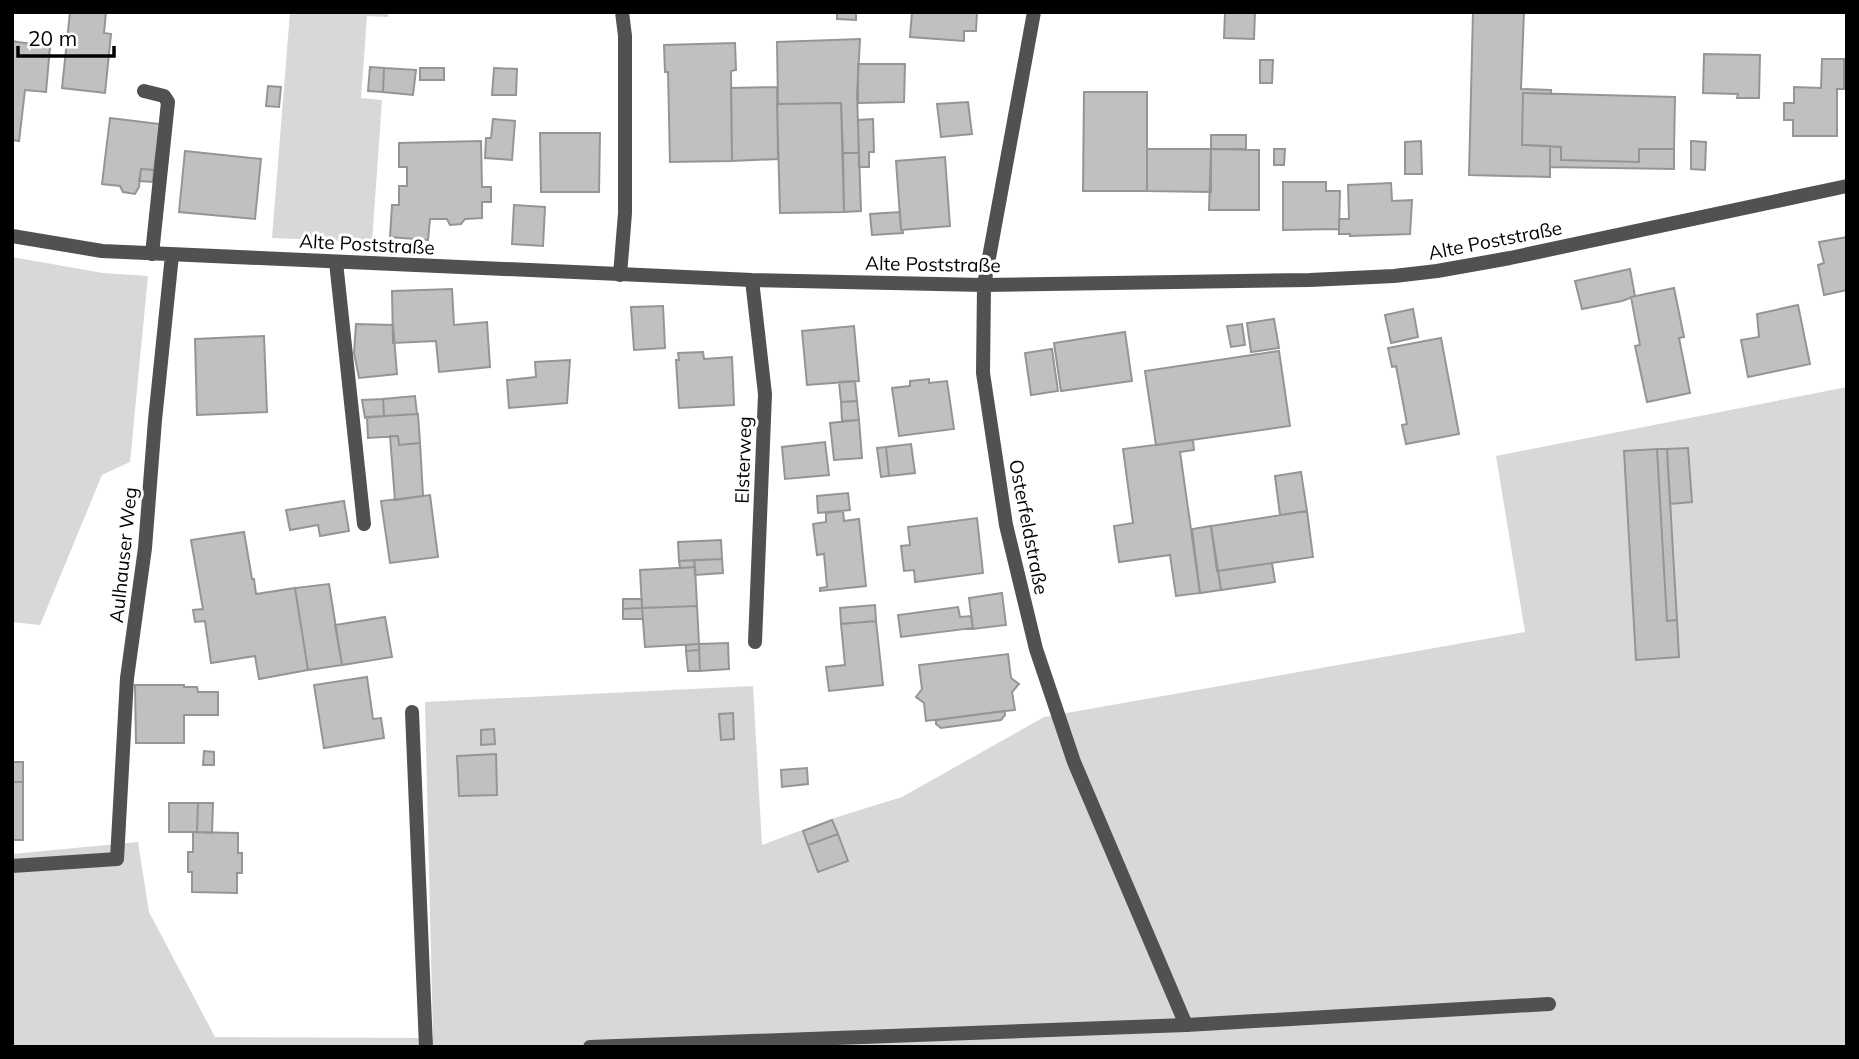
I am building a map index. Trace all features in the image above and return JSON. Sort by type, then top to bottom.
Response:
[{"type":"street","points":[[620,275],[625,213],[625,36],[622,12]]},
{"type":"street","name":"Osterfeldstraße","points":[[1034,12],[984,285],[983,373],[1006,525],[1036,649],[1074,762],[1186,1025]]},
{"type":"street","points":[[144,91],[164,96],[167,102],[152,254]]},
{"type":"street","name":"Alte Poststraße","points":[[12,236],[102,251],[152,254],[752,280],[984,285],[1310,280],[1437,271],[1847,186]]},
{"type":"street","name":"Aulhauser Weg","points":[[12,866],[117,859],[127,678],[145,548],[155,420],[173,255]]},
{"type":"street","points":[[336,262],[364,524]]},
{"type":"street","name":"Elsterweg","points":[[752,280],[765,394],[755,642]]},
{"type":"street","points":[[412,712],[426,1047]]},
{"type":"street","points":[[590,1047],[1186,1025],[1549,1004]]},
{"type":"shaded area","points":[[290,12],[388,12],[388,17],[367,16],[361,98],[382,100],[372,242],[272,238]]},
{"type":"shaded area","points":[[12,257],[103,273],[148,276],[130,462],[102,475],[40,625],[12,622]]},
{"type":"shaded area","points":[[1847,387],[1847,1047],[12,1047],[12,854],[138,842],[149,912],[215,1037],[433,1038],[425,702],[753,686],[762,845],[834,818],[902,797],[1044,717],[1525,632],[1496,456]]},
{"type":"building","points":[[70,12],[106,12],[104,33],[111,34],[105,93],[62,88]]},
{"type":"building","points":[[837,12],[856,12],[856,20],[837,19]]},
{"type":"building","points":[[912,12],[977,12],[976,31],[964,31],[964,41],[910,37]]},
{"type":"building","points":[[1225,12],[1255,12],[1254,39],[1224,38]]},
{"type":"building","points":[[1473,12],[1524,12],[1521,89],[1551,90],[1551,94],[1523,93],[1522,145],[1550,146],[1550,177],[1469,175]]},
{"type":"building","points":[[860,39],[857,95],[859,153],[843,153],[841,103],[778,104],[777,42]]},
{"type":"building","points":[[12,41],[50,47],[46,92],[25,90],[19,141],[12,140]]},
{"type":"building","points":[[735,43],[736,70],[731,71],[732,161],[670,162],[668,72],[665,72],[664,45]]},
{"type":"building","points":[[1704,54],[1760,55],[1759,98],[1737,98],[1738,94],[1703,93]]},
{"type":"building","points":[[1822,59],[1844,59],[1844,89],[1837,89],[1837,136],[1793,136],[1793,120],[1784,120],[1784,103],[1794,103],[1794,87],[1821,88]]},
{"type":"building","points":[[1260,60],[1273,60],[1272,83],[1260,83]]},
{"type":"building","points":[[858,64],[905,64],[904,102],[858,103]]},
{"type":"building","points":[[370,67],[384,68],[383,92],[368,91]]},
{"type":"building","points":[[384,68],[416,70],[413,95],[383,92]]},
{"type":"building","points":[[420,68],[444,68],[444,80],[420,80]]},
{"type":"building","points":[[494,68],[517,69],[516,95],[492,95]]},
{"type":"building","points":[[268,86],[281,87],[279,107],[266,106]]},
{"type":"building","points":[[777,87],[778,159],[732,161],[731,88]]},
{"type":"building","points":[[1084,92],[1147,92],[1147,191],[1083,191]]},
{"type":"building","points":[[1523,93],[1675,97],[1674,149],[1639,149],[1639,162],[1561,160],[1561,147],[1522,145]]},
{"type":"building","points":[[968,102],[972,134],[941,137],[937,104]]},
{"type":"building","points":[[841,103],[844,212],[780,213],[777,104]]},
{"type":"building","points":[[110,118],[160,124],[154,170],[141,169],[139,187],[135,194],[123,192],[120,186],[102,184]]},
{"type":"building","points":[[493,119],[515,121],[512,160],[485,158],[486,138],[491,138]]},
{"type":"building","points":[[873,119],[874,152],[869,152],[869,167],[859,167],[858,120]]},
{"type":"building","points":[[540,133],[600,133],[599,192],[541,192]]},
{"type":"building","points":[[1211,135],[1246,135],[1246,149],[1211,149]]},
{"type":"building","points":[[481,141],[482,187],[491,187],[491,202],[482,202],[482,218],[465,219],[461,224],[450,225],[447,219],[430,219],[428,240],[390,237],[392,205],[399,205],[399,186],[407,186],[407,167],[399,167],[399,143]]},
{"type":"building","points":[[1421,141],[1422,174],[1405,174],[1405,142]]},
{"type":"building","points":[[1691,141],[1706,142],[1705,170],[1691,169]]},
{"type":"building","points":[[1550,147],[1561,147],[1561,160],[1639,162],[1639,149],[1674,149],[1674,169],[1550,167]]},
{"type":"building","points":[[1147,149],[1211,149],[1211,192],[1147,191]]},
{"type":"building","points":[[1211,149],[1259,150],[1259,210],[1209,210]]},
{"type":"building","points":[[1274,149],[1285,149],[1284,165],[1274,165]]},
{"type":"building","points":[[185,151],[261,159],[255,219],[179,212]]},
{"type":"building","points":[[843,153],[859,153],[861,211],[844,212]]},
{"type":"building","points":[[945,157],[950,226],[901,230],[896,161]]},
{"type":"building","points":[[141,169],[154,170],[153,182],[139,181]]},
{"type":"building","points":[[1283,182],[1326,182],[1326,191],[1340,191],[1339,229],[1283,230]]},
{"type":"building","points":[[1391,183],[1392,201],[1412,200],[1410,234],[1339,234],[1339,219],[1349,219],[1348,185]]},
{"type":"building","points":[[514,205],[545,207],[543,246],[512,244]]},
{"type":"building","points":[[900,212],[903,233],[872,235],[870,214]]},
{"type":"building","points":[[1847,237],[1847,290],[1824,295],[1818,265],[1824,263],[1819,242]]},
{"type":"building","points":[[1630,269],[1635,296],[1582,309],[1575,281]]},
{"type":"building","points":[[1674,288],[1684,337],[1679,338],[1690,393],[1647,402],[1635,346],[1640,345],[1631,297]]},
{"type":"building","points":[[452,289],[454,325],[487,322],[490,367],[439,372],[436,341],[393,343],[392,291]]},
{"type":"building","points":[[1798,305],[1810,364],[1748,377],[1741,340],[1759,337],[1757,314]]},
{"type":"building","points":[[663,306],[665,348],[634,350],[631,307]]},
{"type":"building","points":[[1413,309],[1418,337],[1391,343],[1385,315]]},
{"type":"building","points":[[1274,319],[1279,348],[1251,352],[1247,323]]},
{"type":"building","points":[[356,324],[393,325],[397,374],[359,378],[354,353]]},
{"type":"building","points":[[1242,324],[1245,345],[1231,347],[1227,326]]},
{"type":"building","points":[[854,326],[859,381],[807,385],[802,331]]},
{"type":"building","points":[[1125,332],[1132,381],[1061,391],[1054,343]]},
{"type":"building","points":[[264,336],[267,412],[197,415],[195,339]]},
{"type":"building","points":[[1441,338],[1459,434],[1406,444],[1402,425],[1407,424],[1396,366],[1392,367],[1388,348]]},
{"type":"building","points":[[1052,349],[1058,391],[1031,395],[1025,353]]},
{"type":"building","points":[[1279,351],[1290,426],[1156,445],[1145,371]]},
{"type":"building","points":[[703,352],[704,359],[732,357],[734,405],[679,408],[676,360],[679,360],[678,353]]},
{"type":"building","points":[[570,360],[567,403],[509,408],[507,380],[536,377],[535,362]]},
{"type":"building","points":[[929,379],[929,383],[947,381],[954,429],[899,436],[892,388],[910,386],[910,381]]},
{"type":"building","points":[[855,381],[857,401],[841,402],[839,382]]},
{"type":"building","points":[[415,396],[417,414],[384,416],[383,399]]},
{"type":"building","points":[[383,399],[384,416],[365,418],[362,400]]},
{"type":"building","points":[[857,401],[859,420],[842,421],[841,402]]},
{"type":"building","points":[[418,414],[420,443],[399,445],[398,436],[368,438],[367,417]]},
{"type":"building","points":[[859,420],[862,458],[834,460],[830,423]]},
{"type":"building","points":[[390,436],[398,436],[399,445],[420,443],[423,496],[395,500]]},
{"type":"building","points":[[1193,440],[1194,450],[1180,452],[1200,593],[1176,596],[1170,555],[1119,562],[1114,526],[1133,523],[1123,449]]},
{"type":"building","points":[[825,442],[829,475],[785,479],[782,447]]},
{"type":"building","points":[[911,444],[915,473],[889,476],[886,447]]},
{"type":"building","points":[[886,447],[889,476],[881,477],[877,448]]},
{"type":"building","points":[[1688,448],[1692,502],[1670,504],[1667,449]]},
{"type":"building","points":[[1657,449],[1667,621],[1677,620],[1679,657],[1636,660],[1624,451]]},
{"type":"building","points":[[1657,449],[1667,449],[1677,620],[1667,621]]},
{"type":"building","points":[[1301,472],[1307,511],[1280,515],[1275,476]]},
{"type":"building","points":[[848,493],[850,510],[818,513],[817,496]]},
{"type":"building","points":[[430,495],[438,557],[390,563],[381,501]]},
{"type":"building","points":[[344,501],[349,531],[320,536],[318,525],[290,530],[286,510]]},
{"type":"building","points":[[843,511],[844,521],[859,519],[866,586],[820,591],[820,588],[827,587],[824,554],[817,555],[813,524],[826,522],[826,513]]},
{"type":"building","points":[[1307,511],[1313,557],[1217,571],[1211,526]]},
{"type":"building","points":[[977,518],[983,573],[915,582],[914,570],[904,571],[901,546],[910,545],[908,527]]},
{"type":"building","points":[[1211,526],[1221,590],[1200,593],[1192,529]]},
{"type":"building","points":[[244,532],[256,594],[295,588],[308,670],[259,679],[255,656],[211,663],[205,621],[195,622],[193,610],[203,609],[191,540]]},
{"type":"building","points":[[721,540],[722,559],[679,561],[678,542]]},
{"type":"building","points":[[722,559],[723,573],[695,575],[694,560]]},
{"type":"building","points":[[694,560],[695,567],[680,568],[679,561]]},
{"type":"building","points":[[1272,563],[1275,582],[1221,590],[1218,571]]},
{"type":"building","points":[[695,567],[697,606],[642,608],[640,570]]},
{"type":"building","points":[[329,584],[342,665],[308,670],[295,588]]},
{"type":"building","points":[[1002,593],[1006,625],[973,629],[969,598]]},
{"type":"building","points":[[623,599],[642,599],[642,608],[623,609]]},
{"type":"building","points":[[875,605],[876,621],[841,624],[840,608]]},
{"type":"building","points":[[697,606],[699,644],[645,647],[642,608]]},
{"type":"building","points":[[958,607],[960,617],[971,616],[973,628],[901,637],[898,615]]},
{"type":"building","points":[[642,608],[643,619],[623,619],[623,609]]},
{"type":"building","points":[[385,617],[392,657],[342,665],[335,625]]},
{"type":"building","points":[[876,621],[883,685],[829,691],[826,667],[845,665],[841,624]]},
{"type":"building","points":[[728,643],[729,669],[700,671],[699,644]]},
{"type":"building","points":[[699,644],[699,650],[686,651],[686,645]]},
{"type":"building","points":[[699,650],[700,671],[688,671],[686,651]]},
{"type":"building","points":[[1008,654],[1011,678],[1019,684],[1012,692],[1015,710],[926,721],[924,703],[916,697],[922,689],[919,665]]},
{"type":"building","points":[[367,677],[373,719],[381,718],[384,738],[324,748],[314,685]]},
{"type":"building","points":[[135,685],[184,685],[197,687],[198,692],[218,692],[218,715],[184,715],[184,743],[136,743]]},
{"type":"building","points":[[1005,711],[1001,720],[941,728],[936,724],[936,720]]},
{"type":"building","points":[[733,713],[734,739],[721,740],[719,714]]},
{"type":"building","points":[[494,729],[495,744],[481,745],[481,730]]},
{"type":"building","points":[[204,751],[214,752],[214,765],[203,765]]},
{"type":"building","points":[[496,754],[497,795],[459,796],[457,756]]},
{"type":"building","points":[[12,762],[23,762],[23,782],[12,782]]},
{"type":"building","points":[[807,768],[808,784],[782,787],[781,770]]},
{"type":"building","points":[[12,782],[23,782],[23,840],[12,840]]},
{"type":"building","points":[[169,803],[198,803],[197,832],[169,832]]},
{"type":"building","points":[[198,803],[213,803],[212,833],[197,832]]},
{"type":"building","points":[[832,820],[838,834],[808,845],[803,831]]},
{"type":"building","points":[[193,832],[238,833],[242,873],[237,873],[237,893],[192,892],[188,852],[193,852]]},
{"type":"building","points":[[838,834],[848,861],[818,872],[808,845]]}]
